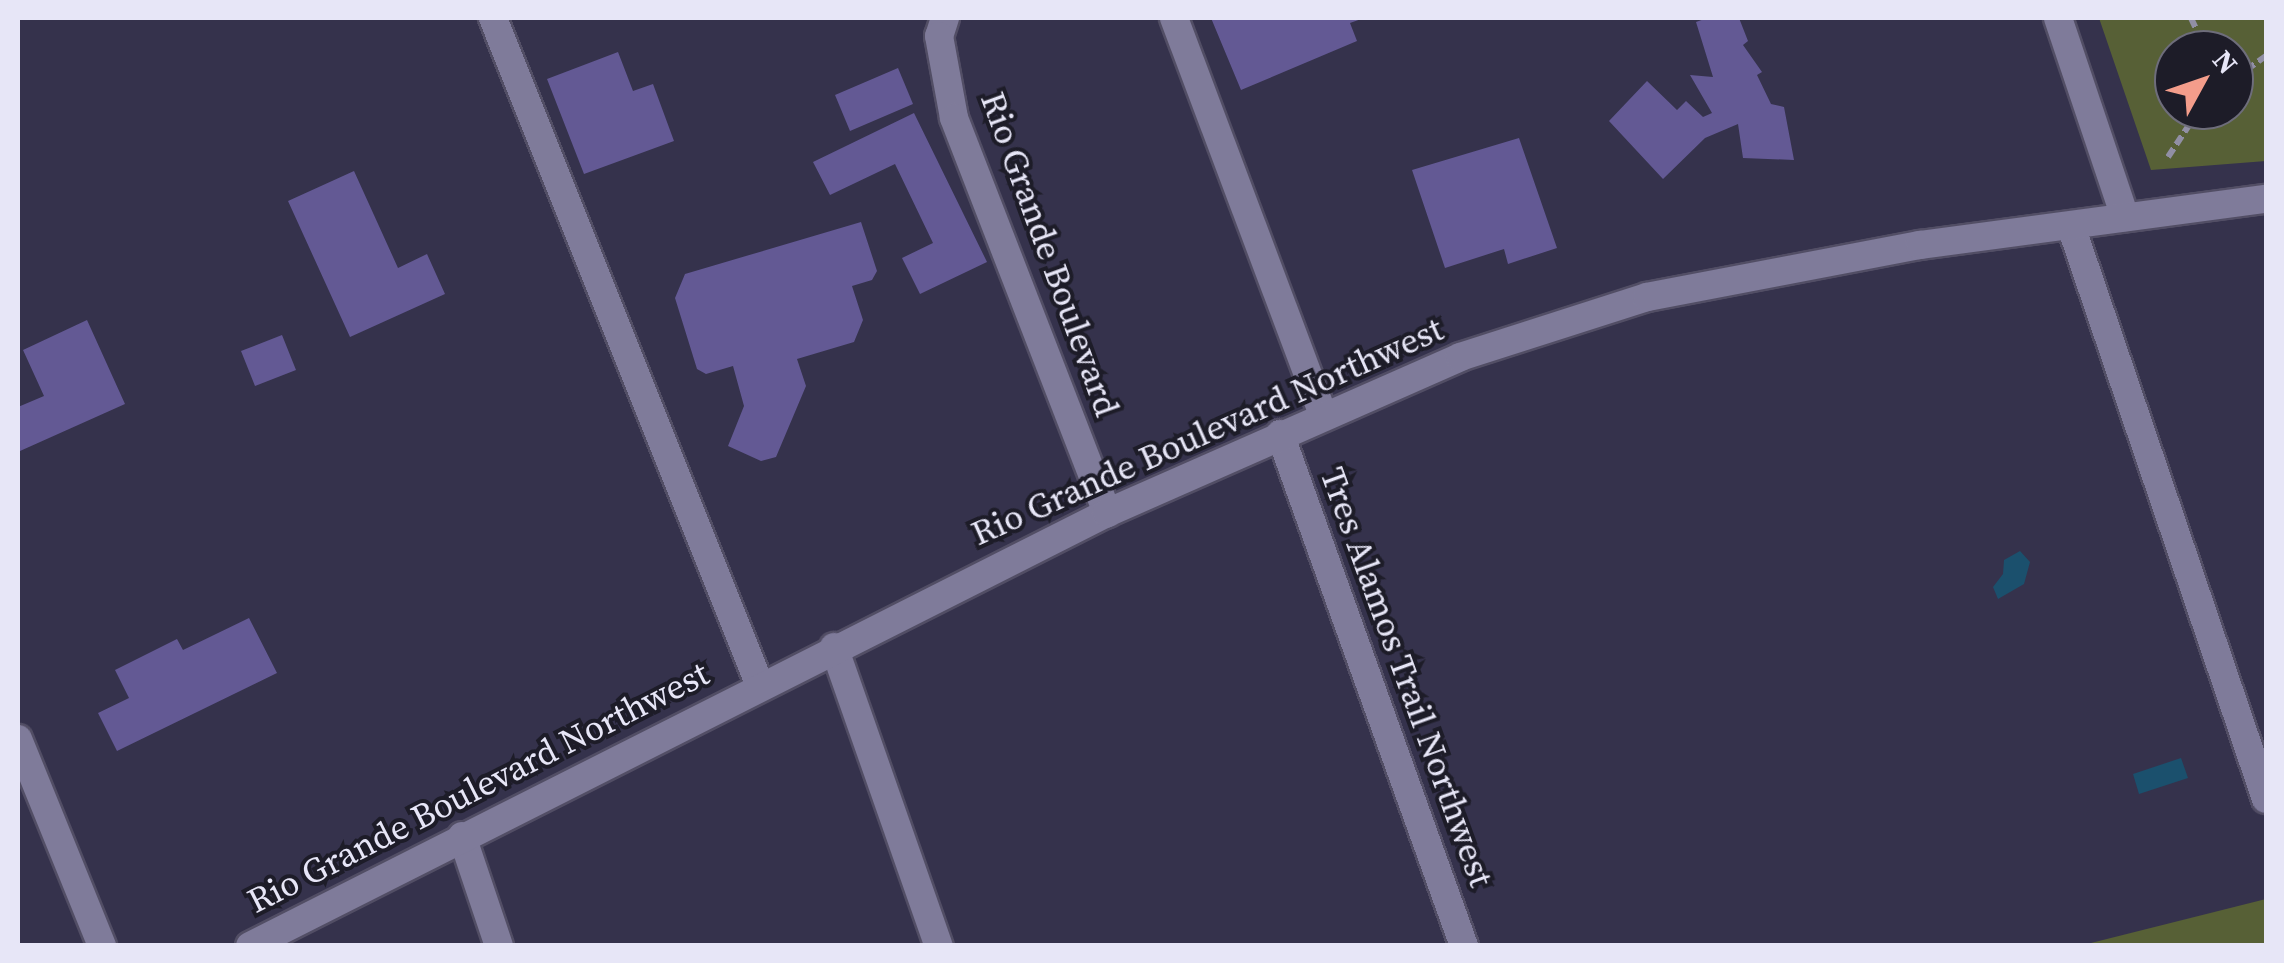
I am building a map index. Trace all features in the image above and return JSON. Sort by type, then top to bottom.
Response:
[{"type":"street","points":[[493,18],[760,686]]},
{"type":"street","name":"Rio Grande Boulevard","points":[[945,18],[939,36],[954,118],[1107,513]]},
{"type":"street","points":[[1174,18],[1323,414]]},
{"type":"street","points":[[2058,18],[2125,217]]},
{"type":"street","name":"Rio Grande Boulevard Northwest","points":[[250,946],[834,647],[1107,513],[1460,356],[1647,296],[1920,245],[2072,228],[2125,217],[2266,199]]},
{"type":"street","points":[[2072,228],[2266,800]]},
{"type":"street","name":"Tres Alamos Trail Northwest","points":[[1280,434],[1464,946]]},
{"type":"street","points":[[834,647],[939,946]]},
{"type":"street","points":[[18,739],[102,946]]},
{"type":"street","points":[[462,836],[500,946]]},
{"type":"path","points":[[2168,157],[2186,130]]},
{"type":"green space","points":[[2099,18],[2266,18],[2266,161],[2151,170]]},
{"type":"green space","points":[[2266,899],[2266,945],[2083,945]]},
{"type":"water","points":[[2020,551],[2030,562],[2024,584],[1998,599],[1993,587],[2003,574],[2004,560]]},
{"type":"water","points":[[2181,758],[2188,778],[2139,794],[2133,774]]},
{"type":"building","points":[[1211,18],[1364,18],[1350,23],[1357,41],[1241,90]]},
{"type":"building","points":[[1739,18],[1748,41],[1743,45],[1762,72],[1757,75],[1771,104],[1784,107],[1794,160],[1743,158],[1738,124],[1705,138],[1663,179],[1609,121],[1647,81],[1677,110],[1686,101],[1703,117],[1712,113],[1690,75],[1713,77],[1696,22]]},
{"type":"building","points":[[618,52],[633,91],[653,84],[674,141],[584,174],[547,79]]},
{"type":"building","points":[[898,68],[913,104],[850,131],[835,95]]},
{"type":"building","points":[[914,113],[987,262],[920,294],[902,258],[933,243],[895,164],[830,195],[813,162]]},
{"type":"building","points":[[1519,138],[1557,248],[1508,264],[1504,249],[1445,268],[1412,170]]},
{"type":"building","points":[[354,171],[398,268],[427,254],[445,294],[350,337],[288,201]]},
{"type":"building","points":[[861,222],[877,271],[872,280],[852,286],[863,320],[854,342],[797,359],[806,386],[776,457],[761,461],[728,446],[744,406],[733,366],[706,374],[697,369],[675,298],[685,274]]},
{"type":"building","points":[[87,320],[125,404],[20,451],[18,407],[44,396],[23,350]]},
{"type":"building","points":[[282,335],[296,370],[255,386],[241,351]]},
{"type":"building","points":[[249,618],[277,673],[117,751],[98,713],[129,698],[115,670],[177,639],[183,650]]}]
